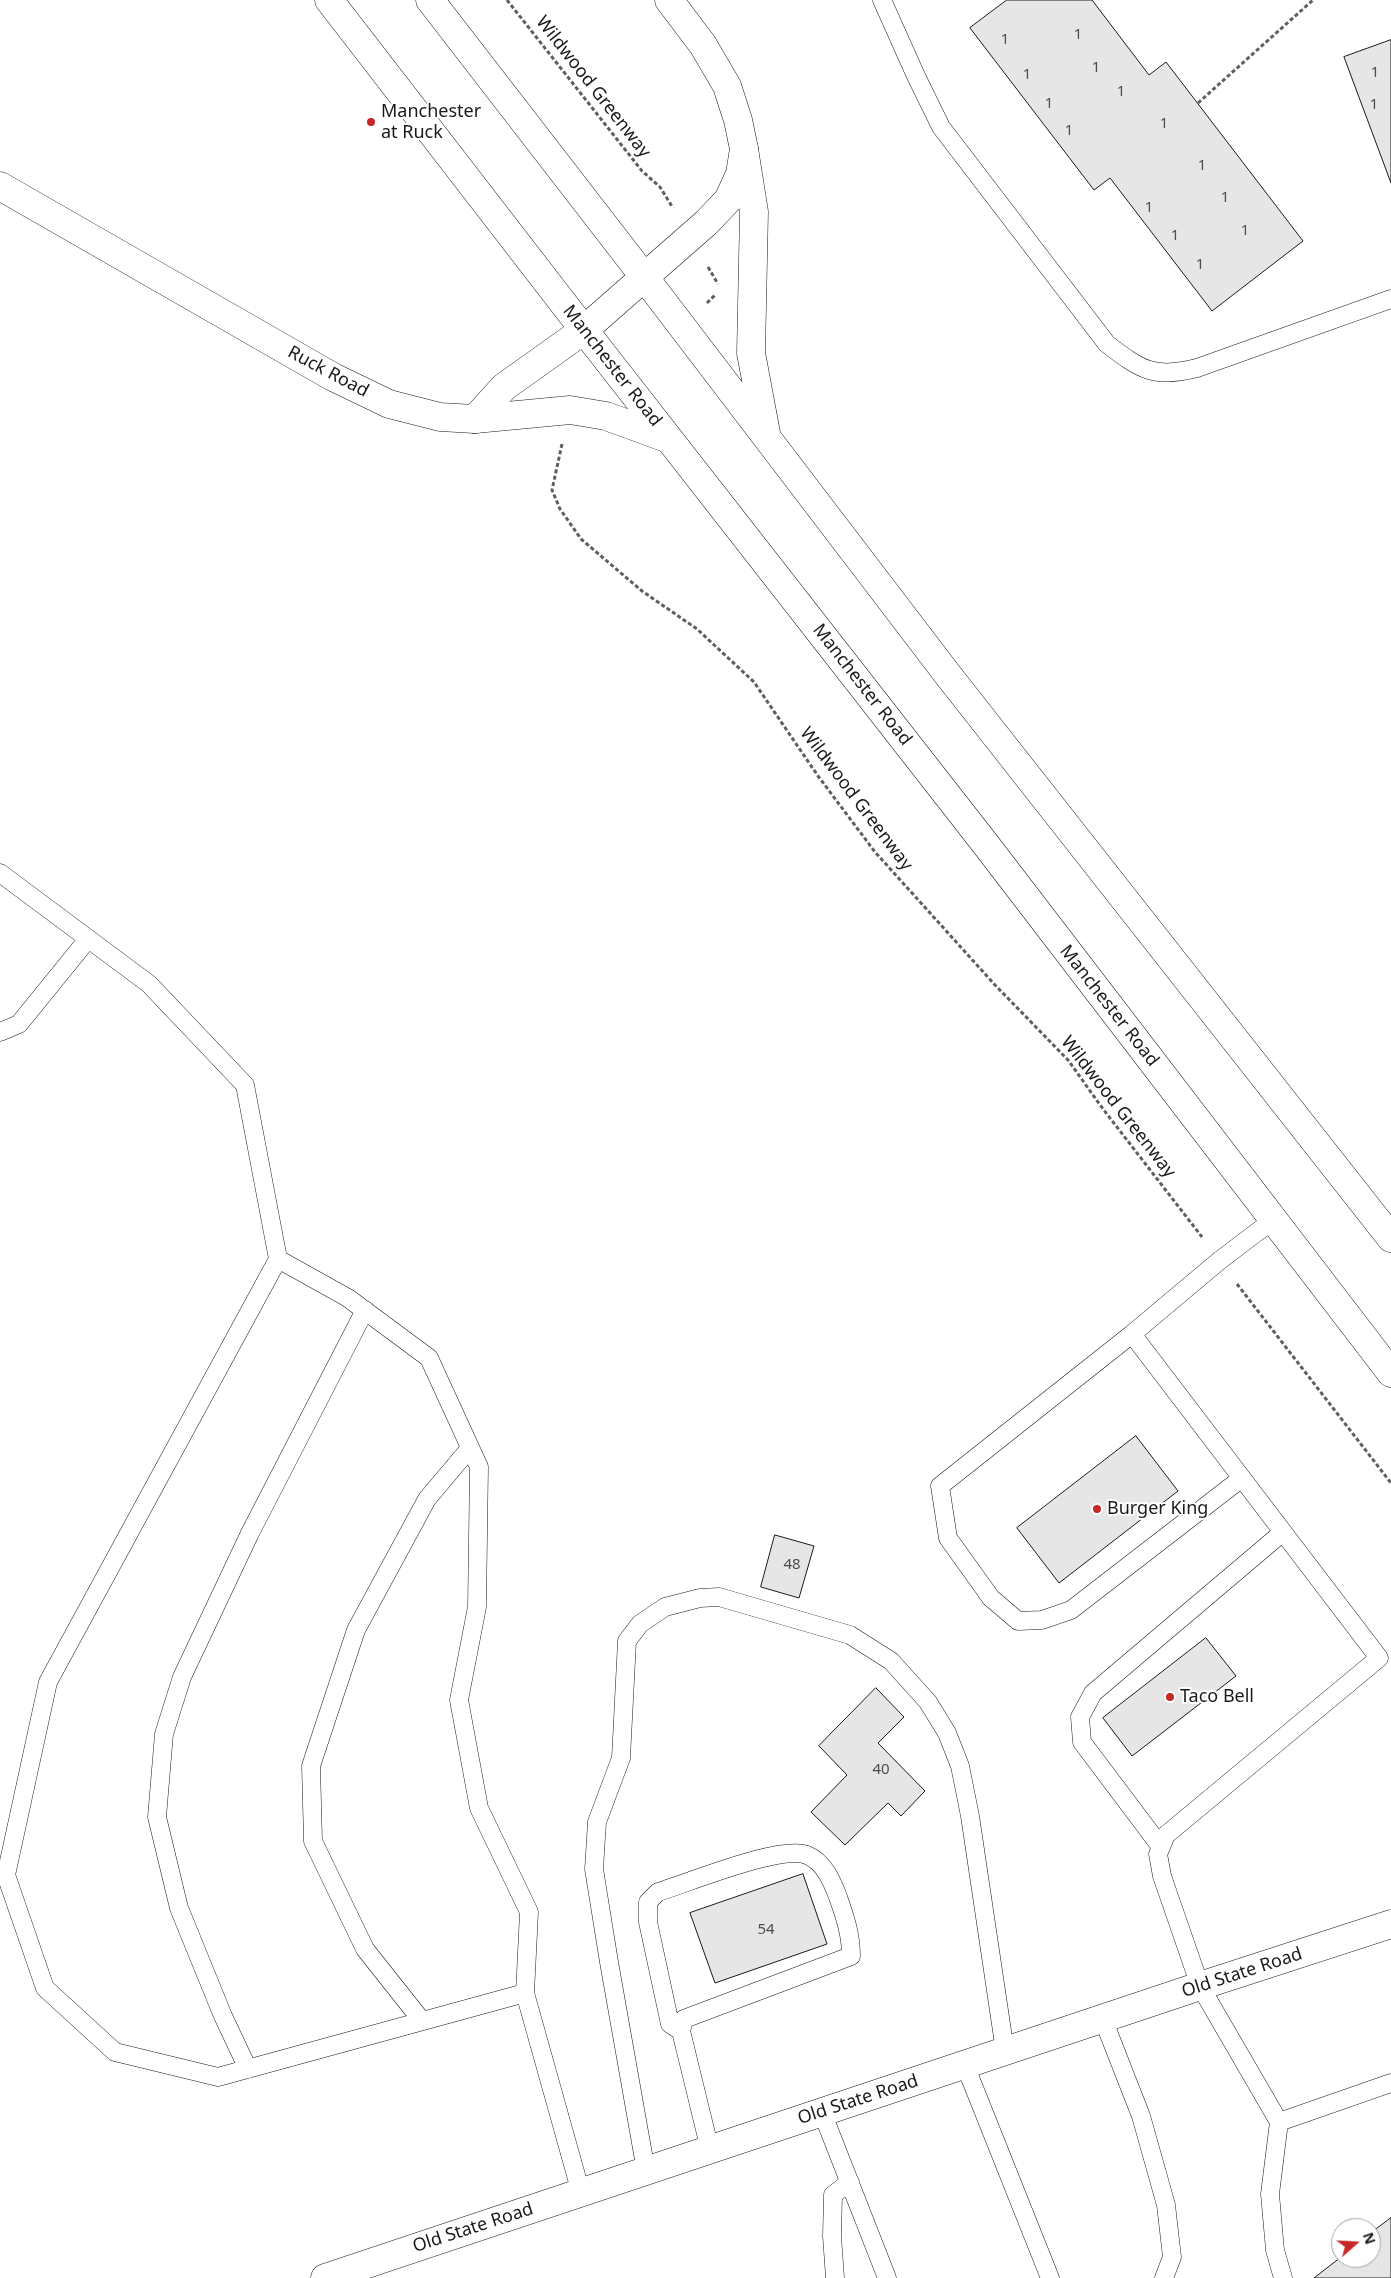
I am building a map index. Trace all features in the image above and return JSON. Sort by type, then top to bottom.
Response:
[{"type":"main road","name":"Manchester Road","points":[[329,0],[987,846],[1391,1373]]},
{"type":"main road","points":[[430,0],[1078,843],[1391,1238]]},
{"type":"main road","points":[[669,0],[703,45],[727,86],[738,120],[754,212],[751,353],[767,439]]},
{"type":"main road","points":[[475,419],[504,387],[584,330],[645,278],[728,200],[740,174],[744,149]]},
{"type":"main road","name":"Ruck Road","points":[[0,186],[333,377],[389,404],[440,417],[475,419],[570,410],[606,416],[669,439]]},
{"type":"main road","name":"Old State Road","points":[[325,2278],[1391,1924]]},
{"type":"lane","points":[[882,0],[941,126],[1107,344],[1131,362],[1151,371],[1172,374],[1197,368],[1391,299]]},
{"type":"lane","points":[[0,873],[149,984],[245,1086],[278,1259],[48,1682],[6,1875],[44,1988],[115,2052],[218,2077],[525,1993]]},
{"type":"lane","points":[[1,1031],[19,1024],[88,939]]},
{"type":"lane","points":[[1242,1478],[1071,1610],[1042,1620],[1018,1621],[991,1598],[948,1538],[940,1486],[1132,1334],[1219,1261],[1273,1220]]},
{"type":"lane","points":[[278,1259],[348,1298],[429,1358],[479,1467],[478,1607],[459,1700],[479,1808],[529,1912],[525,1993],[581,2193]]},
{"type":"lane","points":[[248,2068],[223,2016],[179,1908],[157,1817],[164,1734],[182,1677],[250,1533],[365,1310]]},
{"type":"lane","points":[[1132,1334],[1379,1658],[1166,1835],[1158,1854],[1162,1876],[1200,1986],[1279,2122],[1270,2194],[1275,2250],[1283,2278]]},
{"type":"lane","points":[[422,2021],[365,1949],[313,1841],[311,1766],[356,1630],[427,1499],[470,1448]]},
{"type":"lane","points":[[1161,1847],[1082,1742],[1080,1717],[1092,1693],[1283,1532]]},
{"type":"lane","points":[[646,2171],[608,1962],[594,1868],[597,1822],[621,1758],[627,1642],[640,1624],[665,1607],[700,1598],[719,1598],[850,1635],[891,1661],[928,1702],[947,1734],[960,1766],[970,1816],[1006,2051]]},
{"type":"lane","points":[[680,2031],[670,2024],[648,1922],[648,1902],[658,1892],[776,1854],[798,1852],[809,1855],[822,1866],[832,1881],[848,1927],[850,1956],[698,2012],[684,2020],[680,2031],[710,2150]]},
{"type":"lane","points":[[1103,2019],[1141,2116],[1166,2205],[1172,2258],[1164,2278]]},
{"type":"lane","points":[[966,2065],[1050,2278]]},
{"type":"lane","points":[[1279,2122],[1391,2083]]},
{"type":"lane","points":[[822,2112],[887,2278]]},
{"type":"lane","points":[[835,2278],[833,2195],[850,2182]]},
{"type":"lane","points":[[1036,2240],[1038,2278]]},
{"type":"path","name":"Wildwood Greenway","points":[[507,0],[642,170],[660,187]]},
{"type":"path","points":[[1198,103],[1313,0]]},
{"type":"path","points":[[678,322],[714,298],[719,287],[714,278]]},
{"type":"path","name":"Wildwood Greenway","points":[[562,441],[552,490],[560,508],[581,540],[642,591],[697,628],[754,682],[818,776],[875,852],[994,984],[1068,1060],[1103,1109],[1199,1234]]},
{"type":"path","points":[[1262,1315],[1391,1483]]},
{"type":"building","points":[[1007,0],[1092,0],[1149,75],[1166,62],[1303,241],[1212,311],[1110,178],[1094,190],[970,28]]},
{"type":"building","points":[[1391,40],[1391,183],[1344,57]]},
{"type":"building","name":"Burger King","points":[[1136,1436],[1178,1491],[1059,1583],[1017,1528]]},
{"type":"building","points":[[775,1535],[814,1546],[799,1598],[761,1587]]},
{"type":"building","name":"Taco Bell","points":[[1206,1638],[1236,1676],[1132,1756],[1103,1718]]},
{"type":"building","points":[[876,1688],[904,1717],[878,1743],[925,1791],[901,1816],[888,1803],[845,1845],[811,1812],[847,1775],[819,1746]]},
{"type":"building","points":[[803,1874],[827,1944],[715,1983],[690,1913]]},
{"type":"building","points":[[1391,2218],[1391,2278],[1314,2278],[1331,2265],[1331,2268],[1381,2268],[1381,2226]]},
{"type":"place","name":"Manchester at Ruck","points":[[371,122]]},
{"type":"place","name":"Burger King","points":[[1097,1509]]},
{"type":"place","name":"Taco Bell","points":[[1170,1697]]}]
